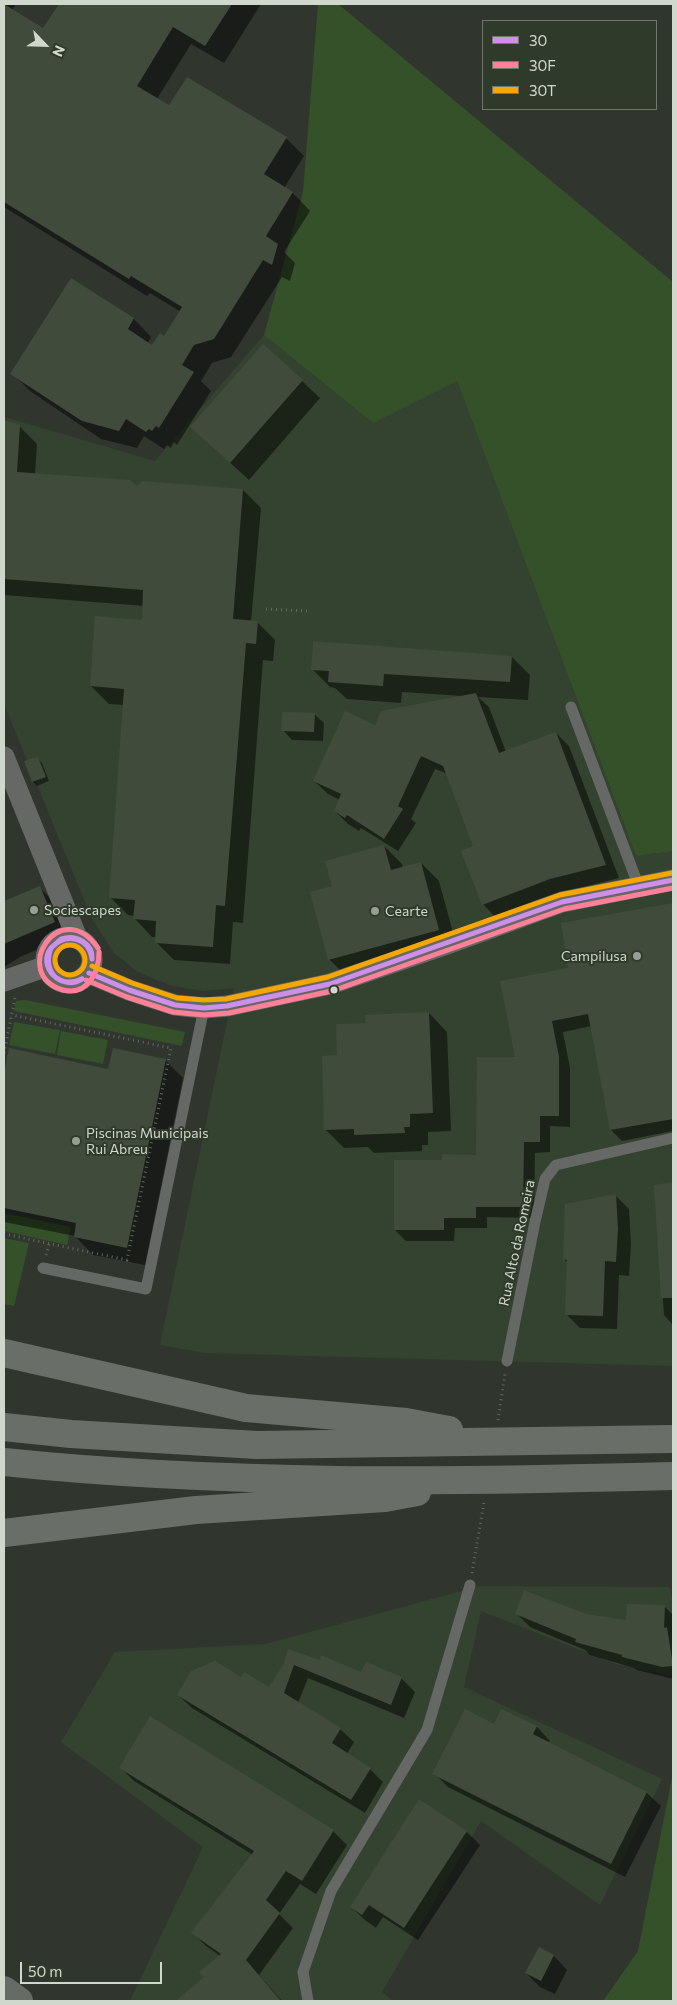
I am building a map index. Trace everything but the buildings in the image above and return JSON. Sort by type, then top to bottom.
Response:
[{"type":"highway","points":[[4,1353],[246,1408],[406,1422],[512,1442]]},
{"type":"highway","points":[[4,1427],[71,1434],[257,1445],[673,1439]]},
{"type":"highway","points":[[4,1462],[63,1468],[251,1477],[480,1481],[673,1476]]},
{"type":"highway","points":[[4,1533],[196,1510],[385,1498],[480,1481]]},
{"type":"street","points":[[4,757],[77,938]]},
{"type":"street","points":[[89,972],[129,990],[175,1004],[204,1008],[227,1006],[330,984],[562,902],[673,880]]},
{"type":"street","points":[[65,937],[77,938],[86,944],[92,952],[92,963],[89,972],[81,980],[71,983],[60,982],[52,975],[47,966],[47,953],[54,943],[65,937]]},
{"type":"street","points":[[4,981],[47,966]]},
{"type":"street","points":[[4,1990],[19,2001]]},
{"type":"lane","points":[[571,707],[639,887]]},
{"type":"lane","points":[[43,1268],[146,1289],[204,1008]]},
{"type":"lane","name":"Rua Alto da Romeira","points":[[507,1361],[535,1222],[545,1179],[550,1172],[556,1164],[673,1138]]},
{"type":"lane","points":[[308,2001],[303,1972],[331,1891],[427,1730],[470,1585]]},
{"type":"path","points":[[266,609],[308,611]]},
{"type":"path","points":[[4,1053],[12,1015],[172,1048],[128,1260],[4,1234]]},
{"type":"shaded area","points":[[264,335],[373,423],[457,381],[636,856],[673,851],[673,1366],[205,1353],[160,1345],[234,988],[203,991],[169,985],[138,972],[114,953],[92,919],[4,704],[4,417],[155,461]]},
{"type":"shaded area","points":[[480,1586],[669,1587],[673,1602],[673,1676],[616,1664],[481,1611],[464,1687],[662,1779],[600,1905],[481,1821],[382,1992],[393,2001],[130,2001],[203,1847],[61,1742],[115,1652],[266,1644]]},
{"type":"green space","points":[[318,4],[338,4],[673,282],[673,851],[636,856],[457,381],[373,423],[264,335],[303,192]]},
{"type":"green space","points":[[25,1000],[185,1032],[182,1046],[14,1011],[16,1001]]},
{"type":"green space","points":[[14,1022],[60,1030],[55,1054],[9,1045]]},
{"type":"green space","points":[[61,1031],[108,1040],[103,1064],[57,1055]]},
{"type":"green space","points":[[4,1213],[71,1227],[67,1245],[4,1231]]},
{"type":"green space","points":[[4,1238],[29,1243],[14,1306],[4,1304]]},
{"type":"green space","points":[[673,1772],[673,2001],[603,2001],[638,1951]]},
{"type":"transit line","name":"30T","points":[[92,966],[132,983],[177,998],[226,999],[328,977],[560,895],[672,873]]},
{"type":"transit line","name":"30","points":[[89,973],[129,990],[175,1005],[204,1008],[227,1006],[330,984],[562,902],[673,880]]},
{"type":"transit line","name":"30F","points":[[86,980],[127,997],[173,1012],[204,1015],[229,1013],[332,991],[564,909],[673,888]]},
{"type":"transit line","name":"30F","points":[[98,948],[83,934],[69,930],[56,933],[46,943],[40,955],[40,969],[47,981],[63,990],[72,991],[79,989],[85,986],[94,974],[99,952]]},
{"type":"transit line","name":"30","points":[[51,948],[61,939],[78,939],[90,948],[92,959]]},
{"type":"transit line","name":"30","points":[[51,948],[63,940],[76,939],[86,946],[92,959]]},
{"type":"transit line","name":"30T","points":[[70,945],[76,946],[84,954],[85,960],[84,966],[76,974],[70,975],[64,974],[56,966],[55,960],[56,954],[64,946],[70,945]]},
{"type":"transit line","name":"30","points":[[51,948],[49,964],[54,976],[66,982],[82,979]]},
{"type":"transit line","name":"30","points":[[51,948],[47,955],[47,962],[53,975],[67,982],[75,982],[82,979]]},
{"type":"place","name":"Sociescapes","points":[[34,910]]},
{"type":"place","name":"Cearte","points":[[375,911]]},
{"type":"place","name":"Campilusa","points":[[637,956]]},
{"type":"place","name":"Piscinas Municipais Rui Abreu","points":[[76,1141]]}]
